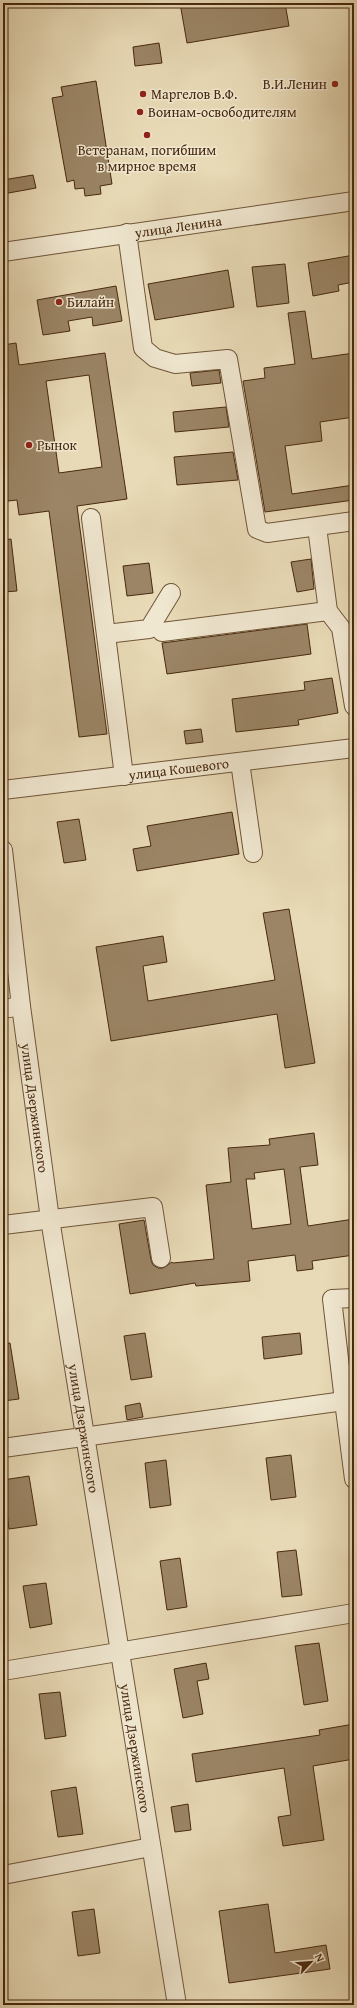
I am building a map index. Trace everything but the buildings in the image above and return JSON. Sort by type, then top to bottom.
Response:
[{"type":"street","name":"улица Ленина","points":[[3,252],[354,201]]},
{"type":"street","points":[[127,233],[143,348],[155,358],[175,364],[228,359],[257,529],[267,534],[354,521]]},
{"type":"street","points":[[91,518],[124,776]]},
{"type":"street","points":[[317,527],[328,611],[342,628],[354,699]]},
{"type":"street","points":[[106,634],[149,629],[171,593]]},
{"type":"street","points":[[162,632],[328,611]]},
{"type":"street","name":"улица Кошевого","points":[[3,790],[354,748]]},
{"type":"street","points":[[240,762],[253,853]]},
{"type":"street","name":"улица Дзержинского","points":[[3,850],[21,1006],[50,1219],[177,2005]]},
{"type":"street","points":[[3,1009],[21,1006]]},
{"type":"street","points":[[3,1225],[153,1207],[161,1258]]},
{"type":"street","points":[[354,1298],[332,1300],[354,1479]]},
{"type":"street","points":[[3,1448],[84,1435],[344,1401]]},
{"type":"street","points":[[3,1671],[120,1650],[354,1613]]},
{"type":"street","points":[[3,1876],[151,1847]]},
{"type":"place","name":"В.И.Ленин","points":[[335,84]]},
{"type":"place","name":"Маргелов В.Ф.","points":[[143,94]]},
{"type":"place","name":"Воинам-освободителям","points":[[140,112]]},
{"type":"place","name":"Ветеранам, погибшим в мирное время","points":[[147,135]]},
{"type":"place","name":"Билайн","points":[[59,302]]},
{"type":"place","name":"Рынок","points":[[29,445]]}]
